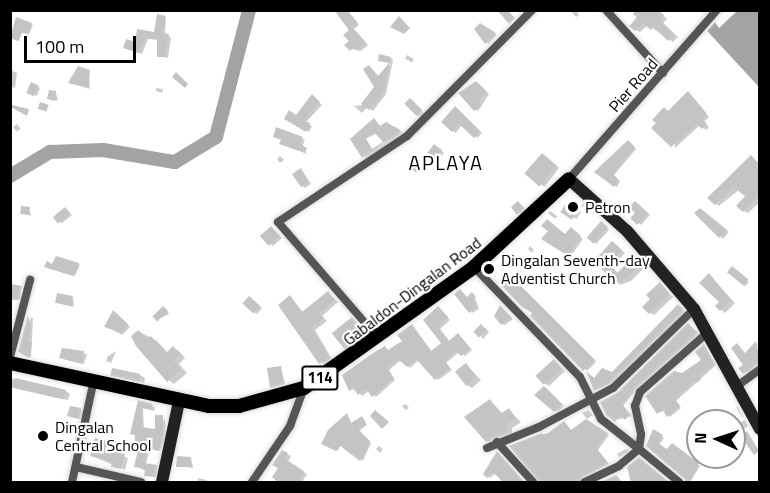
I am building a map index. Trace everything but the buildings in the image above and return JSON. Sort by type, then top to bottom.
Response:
[{"type":"main road","name":"Gabaldon-Dingalan Road","points":[[10,363],[93,384],[179,401],[239,406],[304,388],[379,338],[474,267],[569,179]]},
{"type":"main road","points":[[569,179],[627,231],[694,309],[759,429]]},
{"type":"main road","points":[[162,483],[179,401]]},
{"type":"street","points":[[379,338],[278,222],[407,136],[493,46],[532,10]]},
{"type":"street","points":[[606,10],[663,74]]},
{"type":"street","name":"Pier Road","points":[[569,179],[717,10]]},
{"type":"street","points":[[474,267],[580,377],[601,419],[680,483]]},
{"type":"street","points":[[10,357],[30,280]]},
{"type":"street","points":[[488,448],[539,427],[613,388],[694,309]]},
{"type":"street","points":[[585,483],[619,466],[639,449],[641,434],[635,406],[640,392],[707,333]]},
{"type":"street","points":[[737,386],[759,369]]},
{"type":"street","points":[[72,483],[93,384]]},
{"type":"street","points":[[252,483],[290,426],[304,388]]},
{"type":"street","points":[[498,442],[533,483]]},
{"type":"street","points":[[76,468],[141,483]]},
{"type":"shaded area","points":[[708,11],[759,11],[759,87],[698,21]]},
{"type":"pier","points":[[708,11],[737,11],[719,28],[715,22],[707,31],[698,21]]},
{"type":"waterway","points":[[10,176],[50,152],[103,150],[175,162],[216,137],[249,10]]},
{"type":"place","name":"Petron","points":[[573,207]]},
{"type":"place","name":"Dingalan Seventh-day Adventist Church","points":[[489,269]]},
{"type":"place","name":"Dingalan Central School","points":[[43,436]]},
{"type":"district","name":"APLAYA","points":[[446,162]]}]
